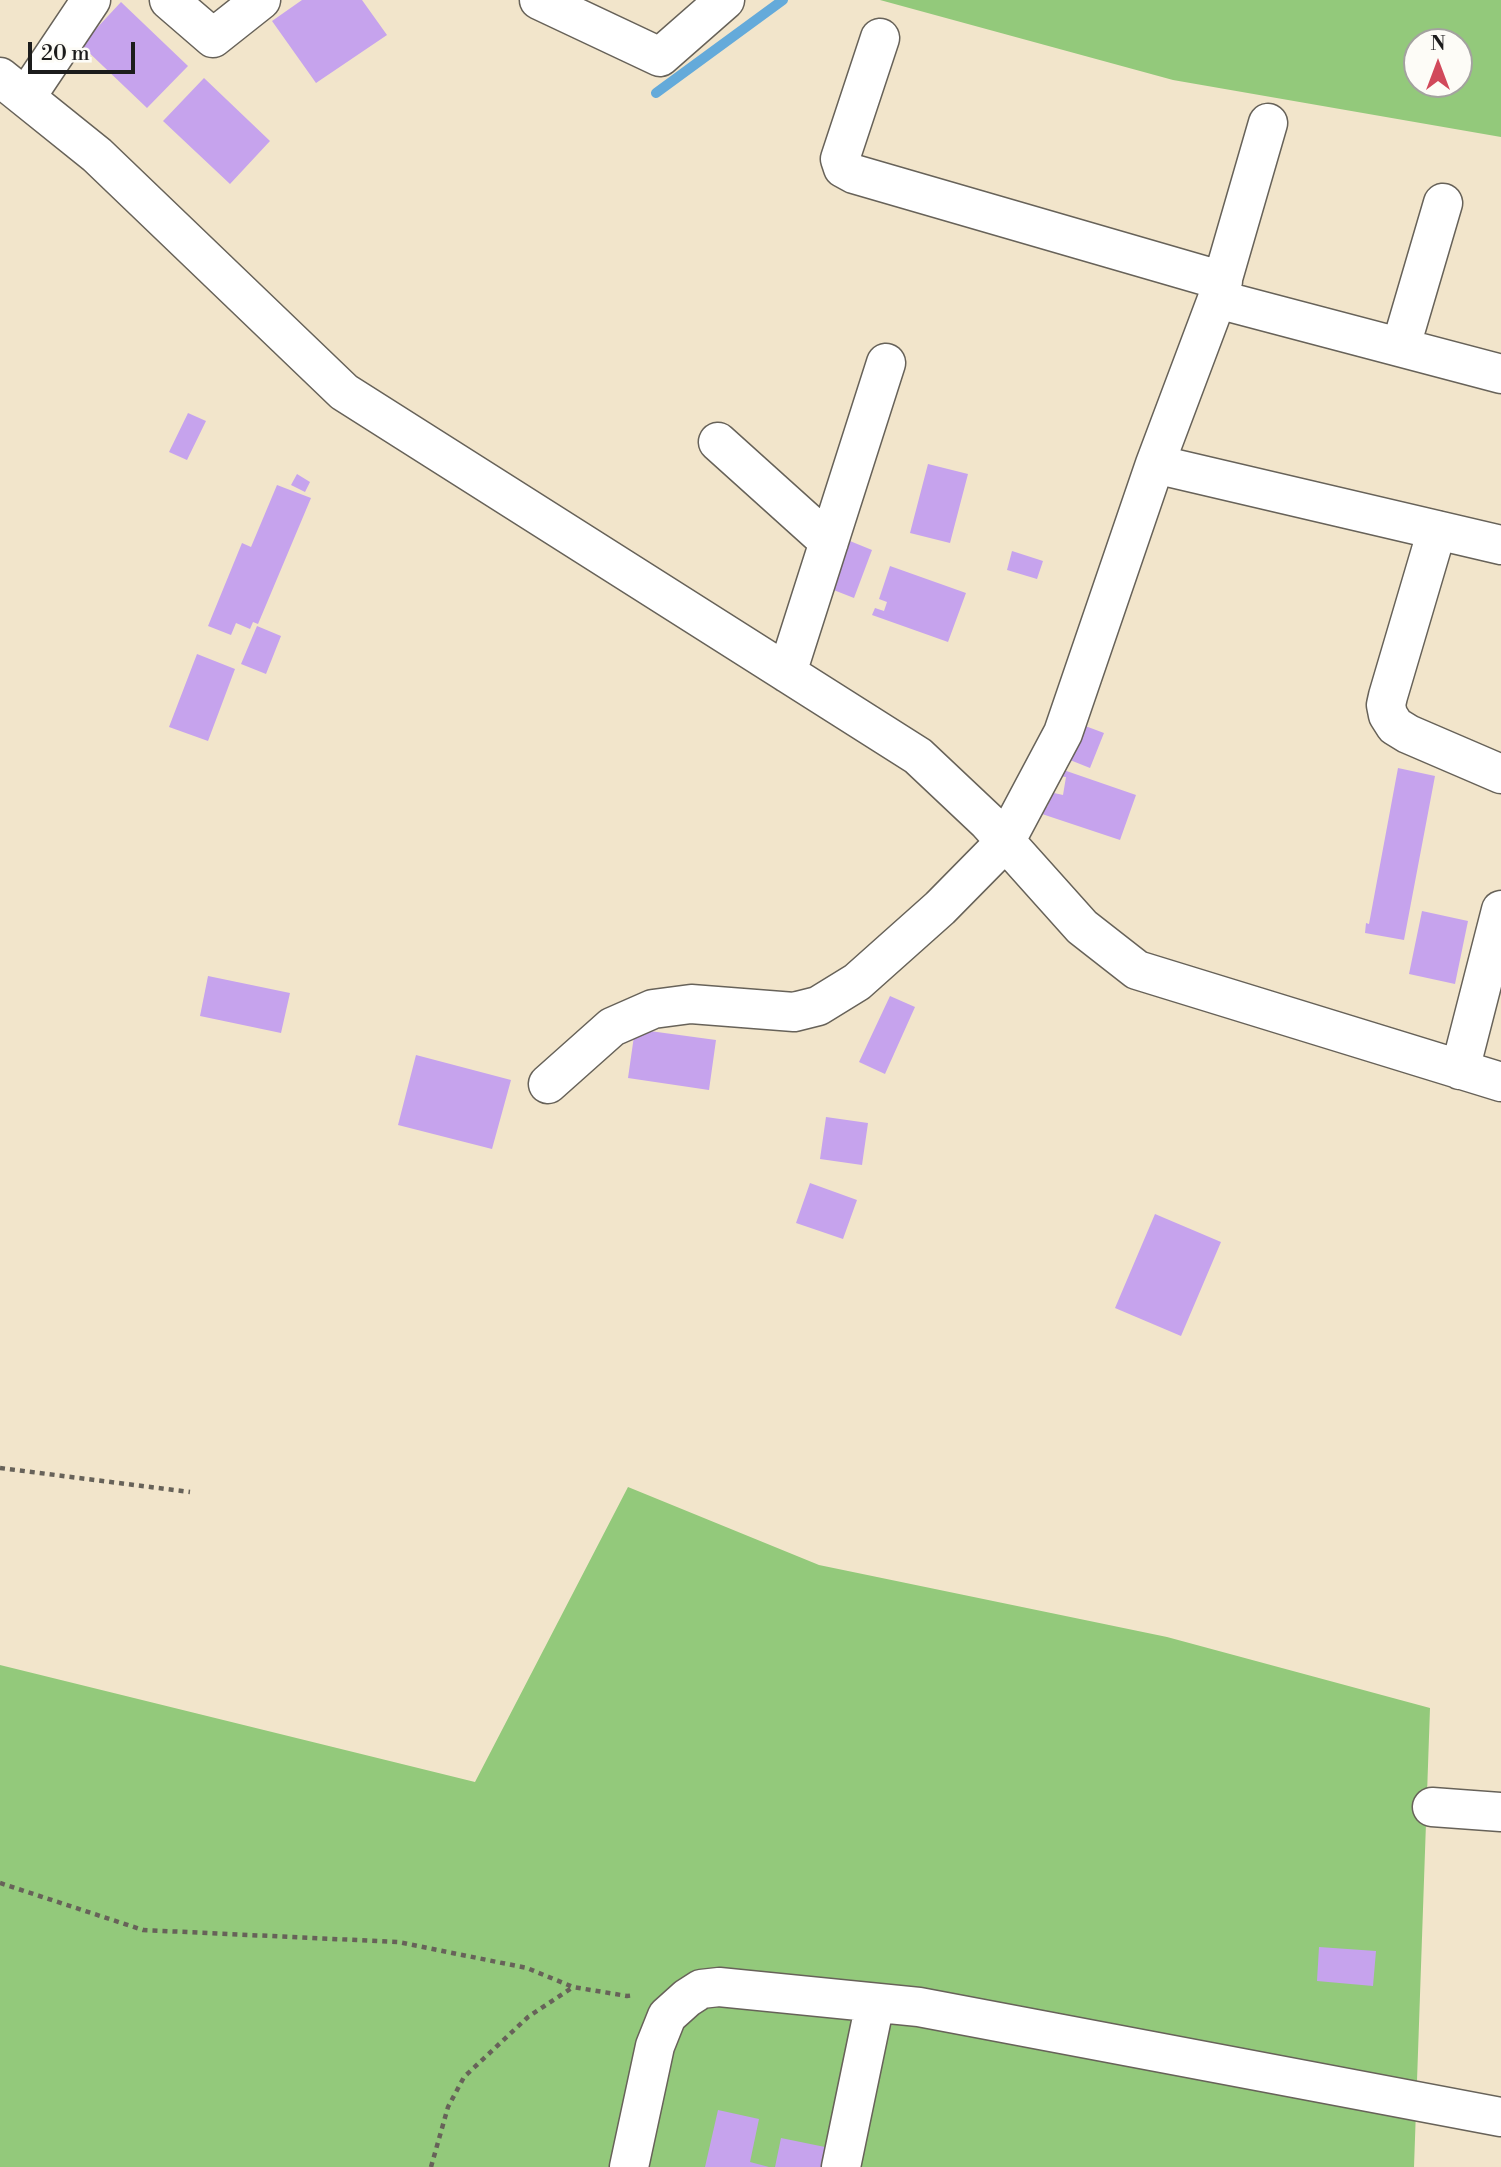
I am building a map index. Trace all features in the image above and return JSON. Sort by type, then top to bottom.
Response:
[{"type":"street","points":[[91,0],[13,87],[97,155],[344,392],[918,756],[988,822],[1082,927],[1137,970],[1501,1082]]},
{"type":"street","points":[[169,0],[213,38],[261,0]]},
{"type":"street","points":[[539,0],[660,57],[725,0]]},
{"type":"street","points":[[880,38],[840,159],[843,168],[854,174],[1401,346],[1501,374]]},
{"type":"street","points":[[548,1084],[612,1027],[653,1009],[691,1003],[794,1012],[818,1006],[857,982],[940,908],[1005,842],[1063,733],[1156,464],[1220,290],[1268,123]]},
{"type":"street","points":[[1401,346],[1443,203]]},
{"type":"street","points":[[787,673],[886,363]]},
{"type":"street","points":[[718,442],[828,542]]},
{"type":"street","points":[[1156,464],[1501,545]]},
{"type":"street","points":[[1437,530],[1388,696],[1388,715],[1395,726],[1408,734],[1501,774]]},
{"type":"street","points":[[1460,1070],[1501,910]]},
{"type":"street","points":[[1432,1807],[1501,1812]]},
{"type":"street","points":[[629,2167],[654,2046],[667,2016],[701,1989],[719,1987],[919,2007],[1501,2117]]},
{"type":"street","points":[[841,2167],[875,2003]]},
{"type":"path","points":[[0,1468],[190,1492]]},
{"type":"path","points":[[0,1883],[143,1930],[398,1942],[527,1968],[573,1987],[627,1996],[639,1994]]},
{"type":"path","points":[[431,2167],[448,2107],[464,2077],[528,2017],[573,1987]]},
{"type":"green space","points":[[880,0],[1501,0],[1501,137],[1173,80]]},
{"type":"green space","points":[[628,1487],[819,1565],[1167,1637],[1430,1708],[1414,2167],[0,2167],[0,1665],[475,1782]]},
{"type":"building","points":[[302,0],[362,0],[387,35],[316,83],[272,21]]},
{"type":"building","points":[[121,2],[188,66],[147,108],[81,45]]},
{"type":"building","points":[[204,78],[270,141],[230,184],[163,121]]},
{"type":"building","points":[[188,413],[206,421],[187,460],[169,452]]},
{"type":"building","points":[[928,464],[968,474],[950,543],[910,533]]},
{"type":"building","points":[[297,474],[310,482],[305,492],[291,485]]},
{"type":"building","points":[[277,485],[311,498],[258,624],[253,622],[250,629],[236,623],[231,635],[208,626],[242,543],[251,547]]},
{"type":"building","points":[[845,539],[872,550],[854,598],[826,587]]},
{"type":"building","points":[[1012,551],[1043,561],[1037,579],[1007,570]]},
{"type":"building","points":[[890,566],[966,593],[948,642],[872,615],[875,608],[884,611],[887,602],[879,599]]},
{"type":"building","points":[[257,626],[281,636],[266,674],[241,664]]},
{"type":"building","points":[[197,654],[235,669],[208,741],[169,727]]},
{"type":"building","points":[[1080,724],[1104,733],[1090,768],[1065,758]]},
{"type":"building","points":[[1052,766],[1136,795],[1120,840],[1036,812],[1039,804],[1047,807],[1051,798],[1042,794]],"holes":[[[1057,776],[1066,777],[1063,795],[1054,793]]]},
{"type":"building","points":[[1398,768],[1435,776],[1404,940],[1365,933],[1366,923],[1369,924]]},
{"type":"building","points":[[1422,911],[1468,921],[1455,984],[1409,974]]},
{"type":"building","points":[[208,976],[290,993],[281,1033],[200,1016]]},
{"type":"building","points":[[890,996],[915,1007],[885,1074],[859,1062]]},
{"type":"building","points":[[635,1029],[716,1040],[709,1090],[628,1078]]},
{"type":"building","points":[[416,1055],[511,1080],[492,1149],[398,1125]]},
{"type":"building","points":[[826,1117],[868,1123],[862,1165],[820,1159]]},
{"type":"building","points":[[810,1183],[857,1200],[843,1239],[796,1223]]},
{"type":"building","points":[[1155,1214],[1221,1242],[1181,1336],[1115,1308]]},
{"type":"building","points":[[1319,1947],[1376,1951],[1373,1986],[1317,1981]]},
{"type":"building","points":[[718,2110],[759,2119],[750,2162],[769,2167],[705,2167]]},
{"type":"building","points":[[781,2138],[825,2147],[821,2167],[775,2167]]},
{"type":"waterway","points":[[656,93],[783,0]]}]
